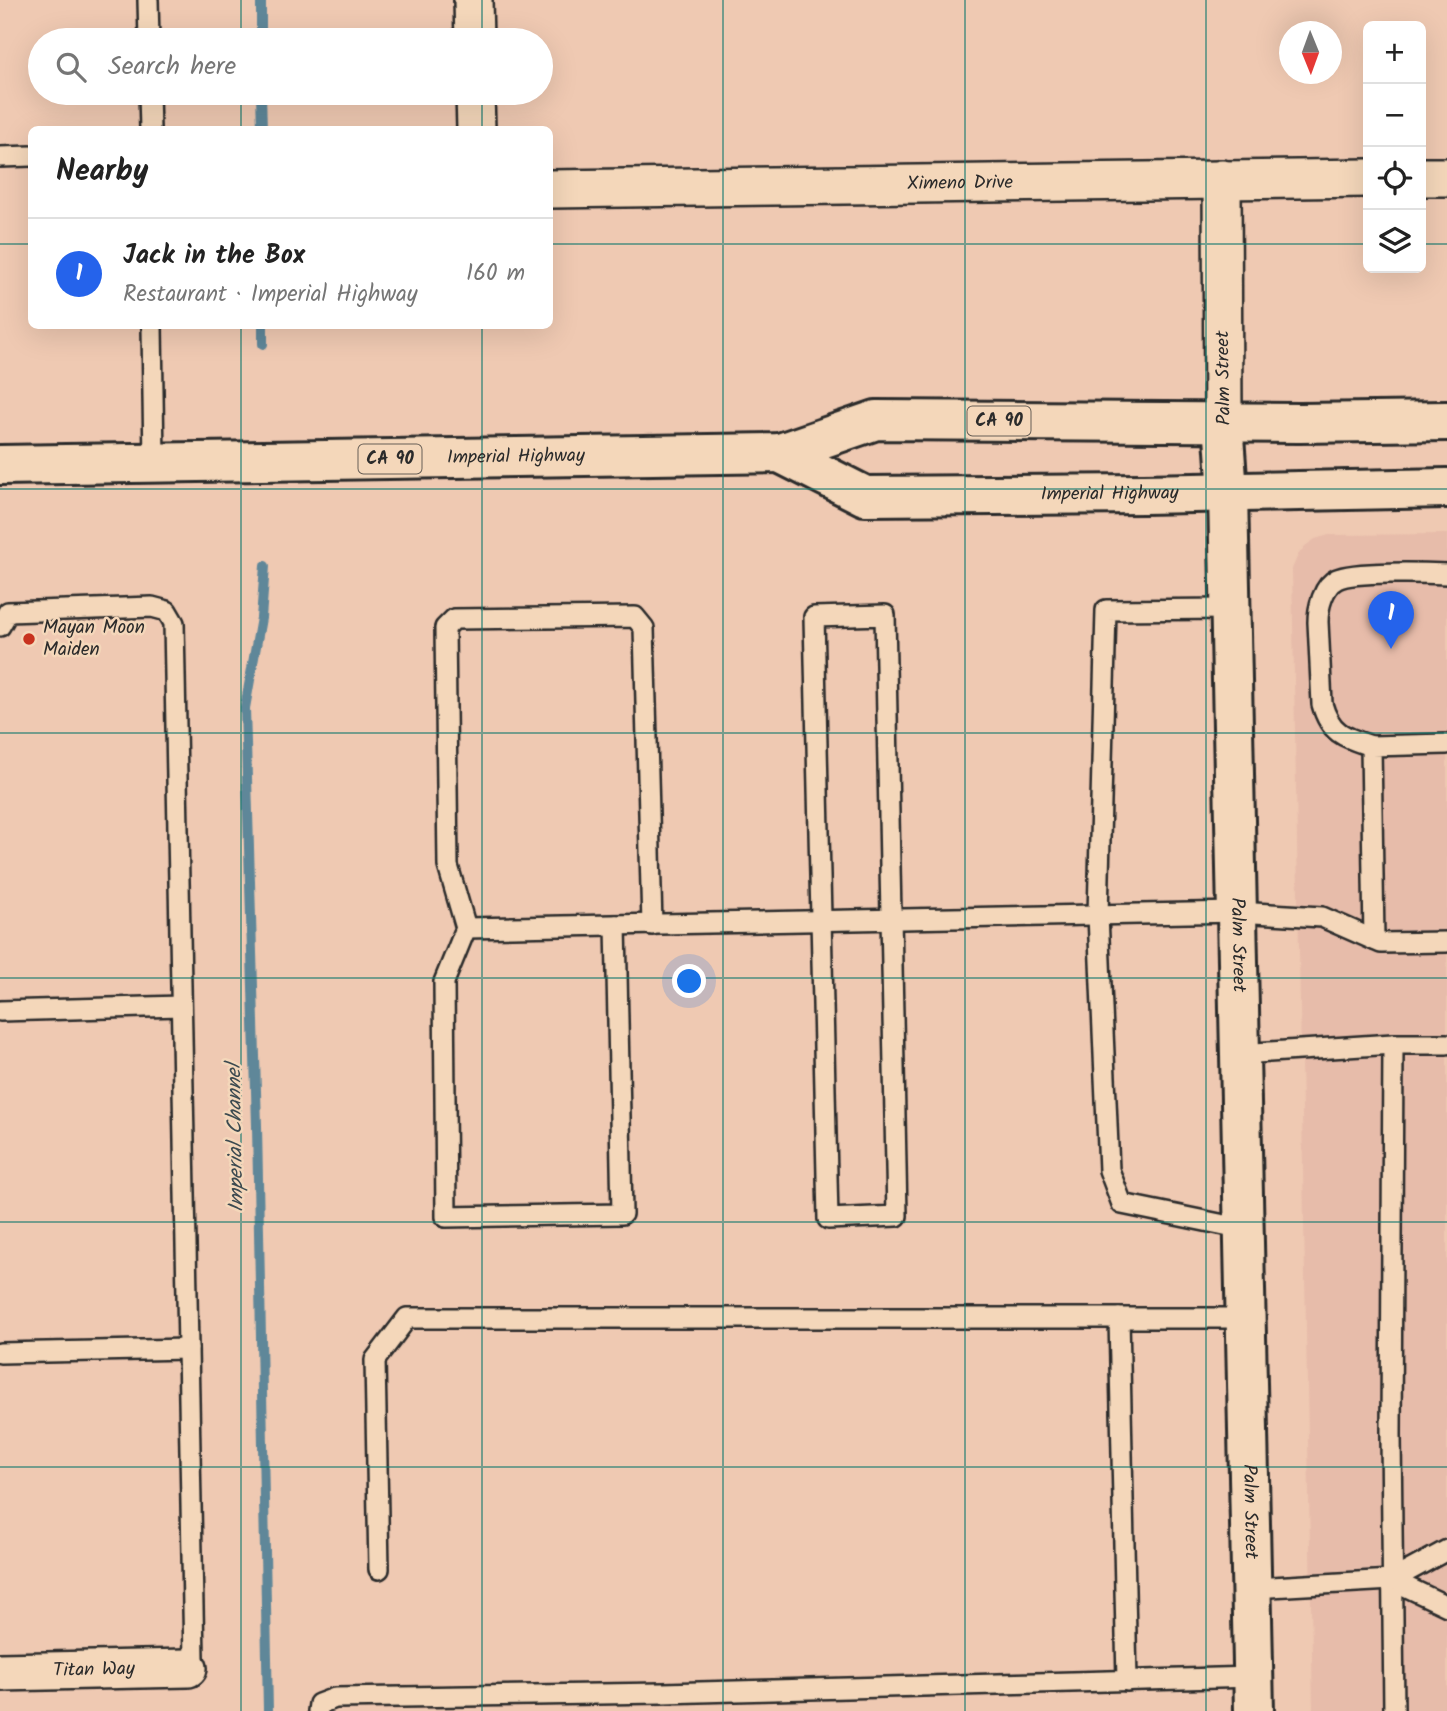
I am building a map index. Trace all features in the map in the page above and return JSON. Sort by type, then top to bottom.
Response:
[{"type":"main road","name":"Imperial Highway","points":[[0,465],[780,453],[876,420],[1447,421]]},
{"type":"main road","name":"Palm Street","points":[[1223,422],[1228,493],[1254,1694]]},
{"type":"main road","name":"Imperial Highway","points":[[780,453],[865,496],[1447,488]]},
{"type":"street","points":[[473,0],[474,28]]},
{"type":"street","points":[[475,105],[476,126]]},
{"type":"street","points":[[1426,177],[1447,177]]},
{"type":"street","name":"Ximeno Drive","points":[[553,189],[1363,178]]},
{"type":"street","name":"Palm Street","points":[[1222,179],[1223,422]]},
{"type":"street","name":"Titan Way","points":[[0,1672],[188,1668]]},
{"type":"lane","points":[[148,0],[149,28]]},
{"type":"lane","points":[[149,105],[150,126]]},
{"type":"lane","points":[[0,157],[28,156]]},
{"type":"lane","points":[[152,329],[154,462]]},
{"type":"lane","points":[[1447,574],[1352,576],[1336,579],[1318,610],[1322,704],[1325,716],[1335,731],[1371,746],[1447,744]]},
{"type":"lane","points":[[0,626],[8,612],[152,607],[167,611],[173,623],[194,1659],[188,1668]]},
{"type":"lane","points":[[1230,609],[1106,610],[1098,915],[1109,1170],[1122,1204],[1244,1229]]},
{"type":"lane","points":[[885,615],[891,919],[897,1216],[828,1219],[814,617],[885,615]]},
{"type":"lane","points":[[616,925],[622,1214],[446,1217],[444,982],[466,928],[448,866],[445,628],[454,619],[635,617],[643,628],[652,925]]},
{"type":"lane","points":[[1371,746],[1374,940]]},
{"type":"lane","points":[[466,928],[1237,912],[1322,917],[1381,943],[1447,942]]},
{"type":"lane","points":[[0,1011],[181,1006]]},
{"type":"lane","points":[[1393,1044],[1391,1421],[1394,1711]]},
{"type":"lane","points":[[1240,1054],[1393,1044],[1447,1044]]},
{"type":"lane","points":[[379,1569],[375,1360],[407,1318],[1246,1318]]},
{"type":"lane","points":[[1119,1318],[1127,1681]]},
{"type":"lane","points":[[0,1353],[188,1349]]},
{"type":"lane","points":[[1252,1588],[1392,1580],[1447,1549]]},
{"type":"lane","points":[[1392,1580],[1447,1606]]},
{"type":"lane","points":[[318,1711],[319,1704],[335,1698],[1127,1681],[1254,1694]]},
{"type":"shaded area","points":[[1447,534],[1447,1711],[1313,1711],[1292,569],[1305,546],[1315,539],[1329,535]]},
{"type":"waterway","name":"Imperial Channel","points":[[261,0],[261,28]]},
{"type":"waterway","name":"Imperial Channel","points":[[261,105],[262,126]]},
{"type":"waterway","name":"Imperial Channel","points":[[263,329],[263,344]]},
{"type":"waterway","name":"Imperial Channel","points":[[265,566],[261,618],[245,708],[257,1126],[268,1711]]},
{"type":"place","name":"Mayan Moon Maiden","points":[[29,639]]},
{"type":"place","name":"Jack in the Box","points":[[1391,649]]}]
